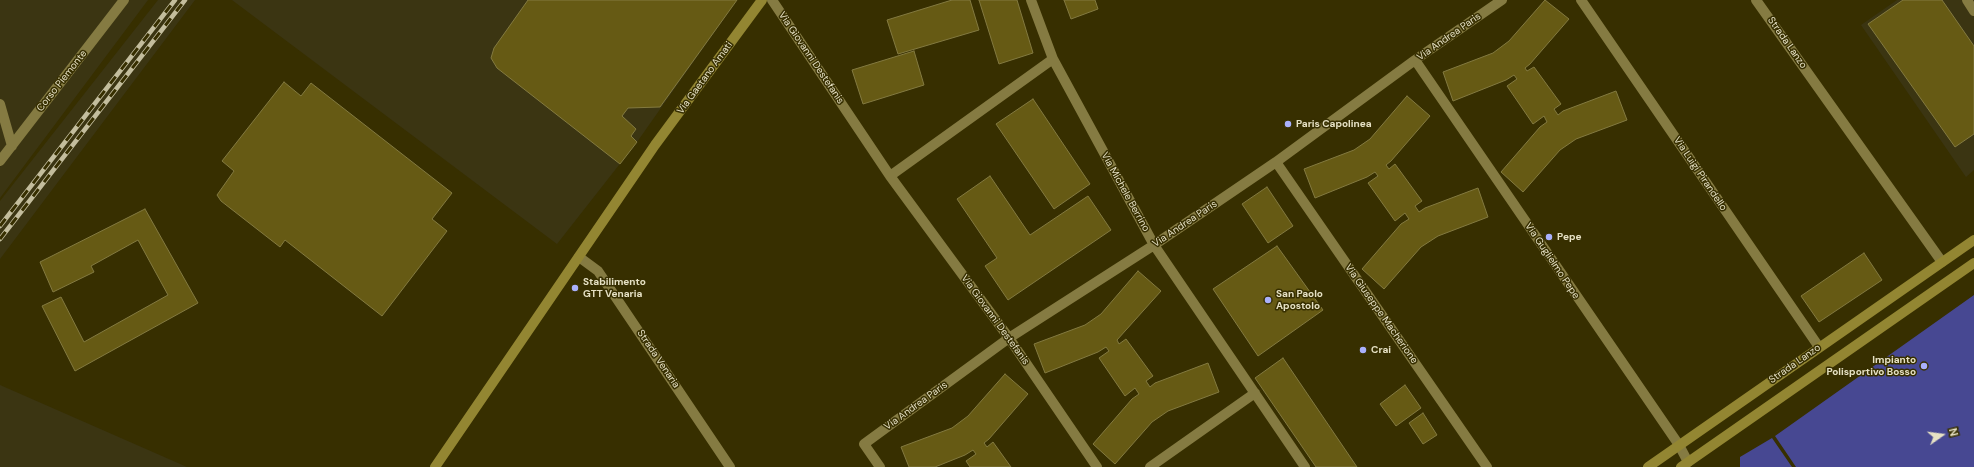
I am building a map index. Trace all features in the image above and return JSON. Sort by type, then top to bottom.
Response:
[{"type":"street","name":"Corso Piemonte","points":[[0,161],[124,0]]},
{"type":"street","name":"Via Gaetano Amati","points":[[578,257],[648,155],[762,0]]},
{"type":"street","name":"Via Giovanni Destefanis","points":[[772,0],[890,176],[1009,338],[1096,467]]},
{"type":"street","name":"Via Michele Berrino","points":[[1031,0],[1053,60],[1154,245],[1304,467]]},
{"type":"street","name":"Via Andrea Paris","points":[[880,467],[864,444],[1009,338],[1154,245],[1276,162],[1415,60],[1502,0]]},
{"type":"street","name":"Via Luigi Pirandello","points":[[1581,0],[1819,347]]},
{"type":"street","name":"Strada Lanzo","points":[[1756,0],[1942,262]]},
{"type":"street","points":[[1967,0],[1974,11]]},
{"type":"street","points":[[890,176],[1053,60]]},
{"type":"street","name":"Via Guglielmo Pepe","points":[[1415,60],[1679,445],[1685,464]]},
{"type":"street","points":[[0,104],[12,146]]},
{"type":"street","name":"Via Giuseppe Macherione","points":[[1276,162],[1487,467]]},
{"type":"street","name":"Strada Lanzo","points":[[1648,467],[1974,240]]},
{"type":"street","points":[[435,467],[578,257]]},
{"type":"street","name":"Strada Venaria","points":[[578,257],[598,271],[730,467]]},
{"type":"street","name":"Strada Lanzo","points":[[1685,464],[1974,264]]},
{"type":"street","points":[[1150,467],[1255,393]]},
{"type":"shaded area","points":[[0,0],[148,0],[0,198]]},
{"type":"shaded area","points":[[158,0],[195,0],[0,259],[0,201]]},
{"type":"shaded area","points":[[232,0],[737,0],[637,142],[557,244]]},
{"type":"shaded area","points":[[1897,0],[1974,0],[1974,170],[1966,177],[1861,25]]},
{"type":"shaded area","name":"Impianto Polisportivo Bosso","points":[[1974,295],[1974,467],[1796,467],[1775,436]]},
{"type":"shaded area","points":[[0,385],[187,467],[0,467]]},
{"type":"shaded area","points":[[1772,438],[1792,467],[1740,467],[1740,457]]},
{"type":"building","points":[[528,0],[737,0],[660,107],[628,108],[622,116],[636,129],[631,136],[637,142],[620,164],[497,68],[491,58],[494,48]]},
{"type":"building","points":[[952,0],[970,0],[979,30],[898,54],[887,20]]},
{"type":"building","points":[[979,0],[1017,0],[1033,53],[999,64]]},
{"type":"building","points":[[1064,0],[1095,0],[1098,9],[1071,19]]},
{"type":"building","points":[[1545,0],[1569,19],[1525,68],[1527,71],[1534,67],[1561,104],[1554,109],[1558,115],[1563,111],[1616,91],[1627,120],[1576,139],[1560,150],[1523,192],[1501,172],[1540,127],[1547,122],[1544,116],[1533,124],[1507,86],[1517,79],[1514,75],[1506,80],[1453,101],[1443,72],[1493,53],[1509,41]]},
{"type":"building","points":[[1903,0],[1942,0],[1974,46],[1974,134],[1955,147],[1868,24]]},
{"type":"building","points":[[914,51],[924,85],[863,104],[852,70]]},
{"type":"building","points":[[284,82],[301,96],[311,83],[452,193],[432,219],[447,231],[382,316],[285,240],[280,247],[221,201],[217,195],[234,171],[222,161]]},
{"type":"building","points":[[1407,96],[1430,116],[1386,165],[1389,169],[1395,164],[1422,201],[1415,206],[1419,212],[1425,208],[1478,188],[1488,217],[1438,236],[1421,247],[1384,289],[1362,269],[1401,224],[1409,219],[1405,213],[1395,221],[1368,183],[1378,176],[1375,172],[1367,177],[1315,198],[1304,169],[1354,150],[1370,139]]},
{"type":"building","points":[[1033,99],[1090,184],[1054,209],[996,124]]},
{"type":"building","points":[[990,176],[1030,235],[1088,196],[1111,230],[1008,300],[985,266],[997,258],[957,199]]},
{"type":"building","points":[[1267,187],[1293,226],[1268,243],[1242,204]]},
{"type":"building","points":[[145,209],[198,303],[75,371],[42,306],[61,297],[84,342],[168,295],[138,240],[91,266],[94,272],[53,292],[40,262]]},
{"type":"building","name":"San Paolo Apostolo","points":[[1277,246],[1323,310],[1258,356],[1213,289]]},
{"type":"building","points":[[1864,253],[1882,280],[1819,322],[1801,296]]},
{"type":"building","points":[[1138,271],[1161,291],[1117,340],[1119,344],[1126,339],[1153,376],[1146,381],[1150,387],[1155,383],[1208,363],[1219,392],[1168,411],[1152,422],[1115,464],[1093,444],[1132,399],[1139,394],[1135,388],[1125,396],[1099,358],[1109,351],[1106,347],[1098,352],[1045,373],[1034,344],[1085,325],[1101,314]]},
{"type":"building","points":[[1283,358],[1357,467],[1316,467],[1255,378]]},
{"type":"building","points":[[1005,374],[1028,394],[984,443],[987,447],[993,442],[1011,467],[970,467],[966,461],[976,454],[973,450],[965,455],[935,467],[909,467],[901,447],[952,428],[968,416]]},
{"type":"building","points":[[1405,385],[1421,408],[1396,426],[1380,404]]},
{"type":"building","points":[[1423,413],[1437,435],[1423,444],[1409,423]]},
{"type":"railway","points":[[0,226],[175,0]]},
{"type":"railway","points":[[0,239],[185,0]]},
{"type":"place","name":"Paris Capolinea","points":[[1288,124]]},
{"type":"place","name":"Pepe","points":[[1549,237]]},
{"type":"place","name":"Stabilimento GTT Venaria","points":[[575,288]]},
{"type":"place","name":"San Paolo Apostolo","points":[[1268,300]]},
{"type":"place","name":"Crai","points":[[1363,350]]},
{"type":"place","name":"Impianto Polisportivo Bosso","points":[[1924,366]]}]
